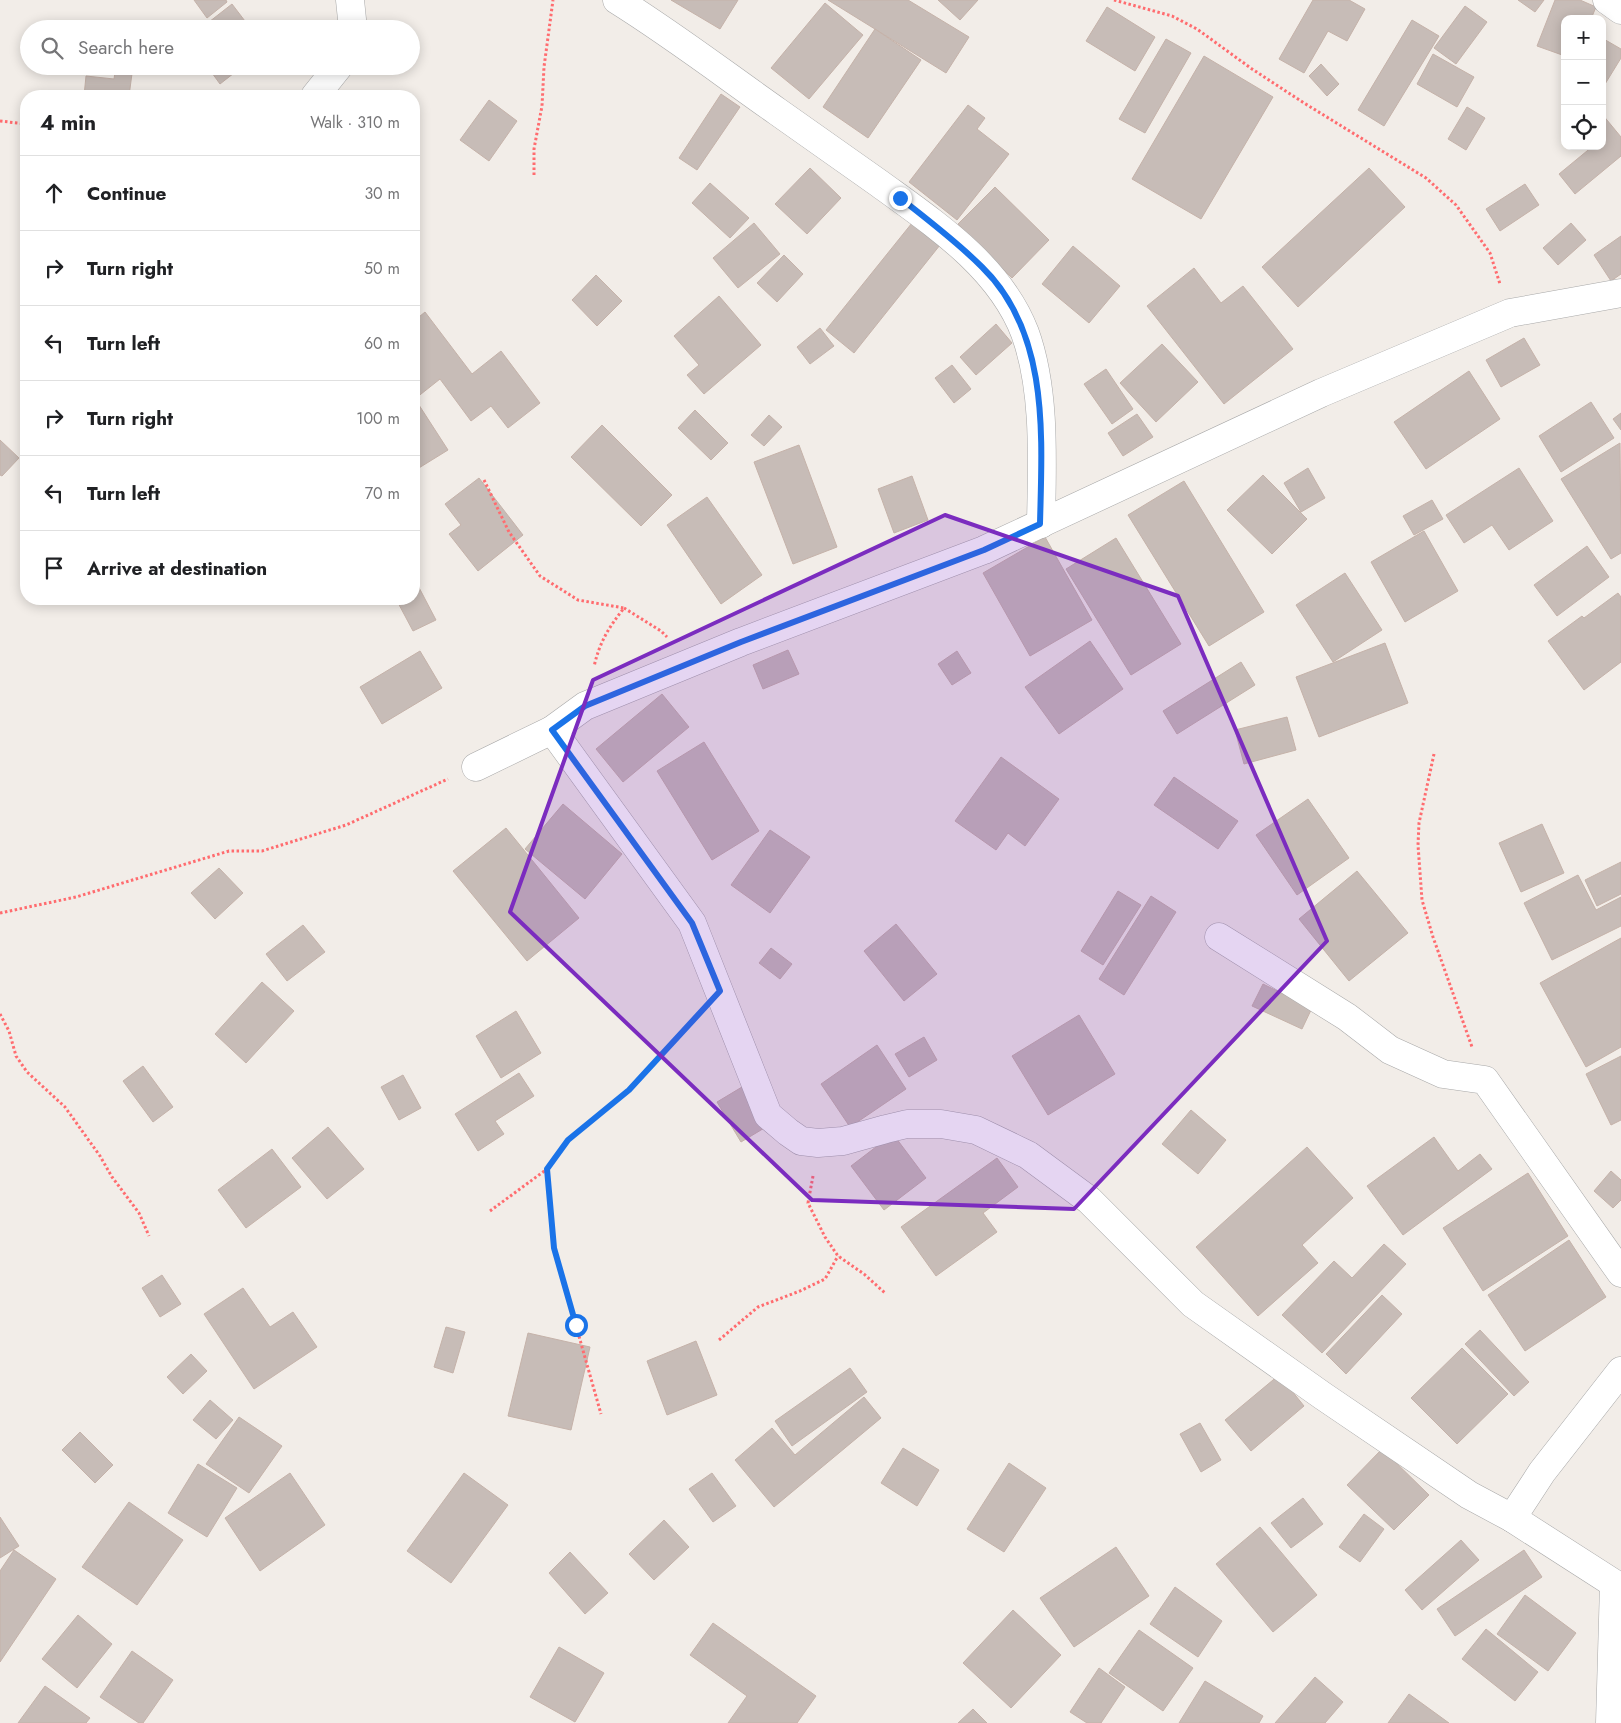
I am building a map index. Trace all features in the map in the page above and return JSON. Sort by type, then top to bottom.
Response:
[{"type":"street","points":[[350,0],[352,20]]},
{"type":"street","points":[[617,0],[670,34],[729,78],[900,198],[976,261],[1001,289],[1014,310],[1025,334],[1037,385],[1040,418],[1040,524]]},
{"type":"street","points":[[1607,0],[1621,10]]},
{"type":"street","points":[[320,90],[332,75]]},
{"type":"street","points":[[476,767],[552,730],[585,706],[741,642],[984,550],[1321,393],[1510,312],[1621,293]]},
{"type":"street","points":[[552,730],[692,923],[768,1115],[801,1141],[818,1143],[843,1141],[907,1124],[941,1124],[976,1130],[1028,1155],[1089,1200],[1193,1304],[1322,1396],[1469,1495],[1512,1518],[1617,1586],[1610,1723]]},
{"type":"street","points":[[1219,937],[1347,1018],[1390,1050],[1443,1074],[1485,1080],[1621,1273]]},
{"type":"street","points":[[1512,1518],[1542,1472],[1621,1371]]},
{"type":"path","points":[[534,175],[534,149],[542,106],[544,67],[553,0]]},
{"type":"path","points":[[1114,0],[1172,16],[1197,30],[1260,74],[1426,178],[1456,205],[1490,253],[1510,312]]},
{"type":"path","points":[[0,121],[20,123]]},
{"type":"path","points":[[484,480],[509,532],[540,576],[578,600],[624,608],[661,631],[691,663]]},
{"type":"path","points":[[585,706],[597,653],[608,628],[624,608]]},
{"type":"path","points":[[1434,754],[1419,824],[1418,845],[1422,900],[1432,937],[1485,1080]]},
{"type":"path","points":[[0,912],[76,897],[228,851],[262,851],[346,825],[476,767]]},
{"type":"path","points":[[490,1211],[547,1169],[568,1140],[629,1090],[720,991]]},
{"type":"path","points":[[0,1014],[9,1031],[16,1056],[28,1072],[70,1113],[139,1214],[149,1236]]},
{"type":"path","points":[[818,1143],[808,1204],[825,1237],[838,1256],[885,1292]]},
{"type":"path","points":[[547,1169],[554,1248],[601,1414]]},
{"type":"path","points":[[719,1340],[758,1307],[825,1279],[838,1256]]},
{"type":"highlighted area","points":[[945,515],[1178,596],[1327,941],[1074,1209],[812,1200],[510,912],[593,680]]},
{"type":"building","points":[[194,0],[226,0],[227,2],[207,18]]},
{"type":"building","points":[[671,0],[738,0],[720,29]]},
{"type":"building","points":[[828,0],[908,0],[969,37],[946,73]]},
{"type":"building","points":[[938,0],[978,0],[960,20]]},
{"type":"building","points":[[1313,0],[1349,0],[1365,9],[1347,41],[1328,31],[1304,73],[1279,59]]},
{"type":"building","points":[[1518,0],[1544,0],[1535,12]]},
{"type":"building","points":[[1555,0],[1580,0],[1596,7],[1593,15],[1561,15],[1561,55],[1537,46]]},
{"type":"building","points":[[825,3],[863,35],[809,99],[771,68]]},
{"type":"building","points":[[232,4],[244,20],[212,20]]},
{"type":"building","points":[[1465,6],[1487,22],[1456,64],[1434,48]]},
{"type":"building","points":[[1107,7],[1155,37],[1135,71],[1086,41]]},
{"type":"building","points":[[1412,20],[1439,36],[1384,126],[1358,110]]},
{"type":"building","points":[[875,29],[921,60],[868,138],[823,107]]},
{"type":"building","points":[[1166,39],[1191,53],[1145,133],[1119,119]]},
{"type":"building","points":[[1606,40],[1621,49],[1621,58],[1606,82]]},
{"type":"building","points":[[1433,54],[1474,77],[1457,107],[1417,84]]},
{"type":"building","points":[[1204,56],[1273,97],[1201,219],[1132,179]]},
{"type":"building","points":[[1321,64],[1339,84],[1327,96],[1309,76]]},
{"type":"building","points":[[115,75],[132,75],[130,90],[85,90],[86,76],[114,79]]},
{"type":"building","points":[[214,75],[232,75],[220,84]]},
{"type":"building","points":[[721,94],[740,107],[697,170],[679,158]]},
{"type":"building","points":[[489,100],[517,121],[489,161],[460,140]]},
{"type":"building","points":[[968,105],[985,118],[977,129],[1009,154],[957,220],[909,182]]},
{"type":"building","points":[[1467,107],[1485,118],[1466,150],[1448,139]]},
{"type":"building","points":[[1606,119],[1621,137],[1621,156],[1575,194],[1559,174],[1588,150],[1606,150]]},
{"type":"building","points":[[810,168],[841,198],[807,234],[775,204]]},
{"type":"building","points":[[1369,168],[1405,207],[1298,307],[1262,267]]},
{"type":"building","points":[[710,183],[749,218],[730,238],[692,203]]},
{"type":"building","points":[[1525,184],[1539,205],[1500,231],[1486,209]]},
{"type":"building","points":[[995,187],[1049,240],[1012,278],[958,224]]},
{"type":"building","points":[[916,218],[944,240],[854,353],[826,330]]},
{"type":"building","points":[[754,223],[780,254],[738,288],[713,258]]},
{"type":"building","points":[[1571,223],[1586,240],[1558,265],[1543,248]]},
{"type":"building","points":[[1621,236],[1621,274],[1611,281],[1594,255]]},
{"type":"building","points":[[1073,246],[1120,286],[1089,323],[1042,284]]},
{"type":"building","points":[[784,255],[803,274],[777,302],[757,283]]},
{"type":"building","points":[[1194,268],[1221,303],[1243,286],[1293,349],[1224,404],[1147,306]]},
{"type":"building","points":[[596,275],[622,301],[597,326],[572,300]]},
{"type":"building","points":[[719,296],[761,345],[704,394],[687,375],[699,365],[674,336]]},
{"type":"building","points":[[425,312],[472,374],[501,351],[540,403],[508,428],[491,406],[471,421],[440,379],[420,395],[420,316]]},
{"type":"building","points":[[996,324],[1012,343],[976,375],[960,357]]},
{"type":"building","points":[[820,328],[834,346],[810,364],[797,347]]},
{"type":"building","points":[[1524,338],[1540,365],[1501,387],[1486,360]]},
{"type":"building","points":[[1162,344],[1198,382],[1156,422],[1120,383]]},
{"type":"building","points":[[952,365],[971,389],[954,403],[935,378]]},
{"type":"building","points":[[1106,369],[1133,409],[1112,424],[1084,384]]},
{"type":"building","points":[[1469,371],[1500,419],[1426,469],[1394,422]]},
{"type":"building","points":[[1591,402],[1614,438],[1561,472],[1539,436]]},
{"type":"building","points":[[420,407],[448,450],[420,467]]},
{"type":"building","points":[[695,410],[728,443],[711,460],[678,428]]},
{"type":"building","points":[[1621,413],[1621,430],[1613,419]]},
{"type":"building","points":[[1137,414],[1153,437],[1123,456],[1108,433]]},
{"type":"building","points":[[769,415],[782,427],[764,446],[751,435]]},
{"type":"building","points":[[602,425],[672,495],[641,526],[571,457]]},
{"type":"building","points":[[0,440],[19,458],[2,476],[0,475]]},
{"type":"building","points":[[1620,443],[1621,553],[1611,559],[1561,479]]},
{"type":"building","points":[[799,445],[837,547],[793,564],[754,462]]},
{"type":"building","points":[[1308,468],[1325,498],[1301,512],[1284,483]]},
{"type":"building","points":[[1519,468],[1553,521],[1509,550],[1492,525],[1464,543],[1446,515]]},
{"type":"building","points":[[1263,475],[1307,519],[1272,554],[1227,510]]},
{"type":"building","points":[[912,476],[928,520],[894,533],[878,489]]},
{"type":"building","points":[[479,478],[523,535],[478,571],[449,534],[461,525],[445,504]]},
{"type":"building","points":[[1184,481],[1264,612],[1209,646],[1128,515]]},
{"type":"building","points":[[707,497],[762,575],[721,604],[667,525]]},
{"type":"building","points":[[1432,500],[1443,519],[1414,535],[1403,516]]},
{"type":"building","points":[[1424,531],[1458,591],[1405,622],[1371,562]]},
{"type":"building","points":[[1045,537],[1092,620],[1030,656],[983,573]]},
{"type":"building","points":[[1116,538],[1181,644],[1131,675],[1066,569]]},
{"type":"building","points":[[1587,546],[1609,577],[1557,616],[1534,585]]},
{"type":"building","points":[[1345,573],[1382,630],[1333,662],[1296,605]]},
{"type":"building","points":[[420,589],[436,620],[413,631],[399,605],[420,605]]},
{"type":"building","points":[[1618,593],[1621,597],[1621,662],[1584,690],[1548,641]]},
{"type":"building","points":[[1090,641],[1123,689],[1059,734],[1025,687]]},
{"type":"building","points":[[1385,643],[1408,703],[1319,737],[1296,677]]},
{"type":"building","points":[[788,650],[799,674],[763,689],[753,665]]},
{"type":"building","points":[[420,651],[442,688],[382,724],[360,687]]},
{"type":"building","points":[[957,651],[971,673],[952,685],[938,664]]},
{"type":"building","points":[[1241,662],[1255,685],[1177,734],[1163,711]]},
{"type":"building","points":[[662,694],[689,727],[623,782],[596,749]]},
{"type":"building","points":[[1287,717],[1296,750],[1244,764],[1235,730]]},
{"type":"building","points":[[704,742],[759,831],[712,860],[657,771]]},
{"type":"building","points":[[1001,757],[1059,799],[1025,846],[1008,833],[996,850],[955,821]]},
{"type":"building","points":[[1174,777],[1238,821],[1218,849],[1154,805]]},
{"type":"building","points":[[1308,799],[1349,858],[1297,895],[1256,835]]},
{"type":"building","points":[[563,804],[622,854],[585,899],[525,849]]},
{"type":"building","points":[[1542,824],[1564,873],[1521,892],[1499,843]]},
{"type":"building","points":[[506,828],[579,918],[527,961],[453,871]]},
{"type":"building","points":[[770,830],[810,857],[770,913],[731,885]]},
{"type":"building","points":[[1621,862],[1621,894],[1597,906],[1585,880]]},
{"type":"building","points":[[219,868],[243,893],[215,919],[191,893]]},
{"type":"building","points":[[1357,871],[1408,933],[1349,981],[1299,919]]},
{"type":"building","points":[[1578,875],[1596,910],[1621,897],[1621,926],[1552,960],[1524,903]]},
{"type":"building","points":[[1118,891],[1141,905],[1103,965],[1081,951]]},
{"type":"building","points":[[1151,896],[1176,912],[1124,995],[1099,979]]},
{"type":"building","points":[[896,924],[937,974],[904,1001],[864,951]]},
{"type":"building","points":[[303,925],[325,952],[287,981],[266,954]]},
{"type":"building","points":[[1621,938],[1621,1047],[1586,1067],[1540,983]]},
{"type":"building","points":[[771,948],[792,964],[780,979],[759,963]]},
{"type":"building","points":[[262,982],[294,1011],[246,1063],[215,1034]]},
{"type":"building","points":[[1263,984],[1312,1008],[1302,1029],[1252,1006]]},
{"type":"building","points":[[516,1011],[541,1053],[501,1078],[476,1036]]},
{"type":"building","points":[[1079,1015],[1115,1074],[1048,1115],[1012,1056]]},
{"type":"building","points":[[924,1037],[937,1060],[909,1077],[895,1054]]},
{"type":"building","points":[[877,1045],[906,1089],[850,1127],[821,1084]]},
{"type":"building","points":[[1621,1056],[1621,1120],[1611,1125],[1586,1074]]},
{"type":"building","points":[[143,1066],[173,1107],[153,1122],[123,1081]]},
{"type":"building","points":[[519,1073],[534,1096],[495,1121],[504,1134],[478,1151],[455,1114]]},
{"type":"building","points":[[403,1075],[421,1108],[399,1120],[381,1087]]},
{"type":"building","points":[[742,1087],[766,1127],[741,1142],[717,1102]]},
{"type":"building","points":[[1191,1110],[1226,1140],[1198,1174],[1162,1144]]},
{"type":"building","points":[[328,1127],[364,1169],[327,1199],[292,1158]]},
{"type":"building","points":[[893,1134],[926,1178],[884,1210],[851,1166]]},
{"type":"building","points":[[1434,1137],[1458,1171],[1480,1154],[1492,1169],[1403,1235],[1367,1186]]},
{"type":"building","points":[[1307,1147],[1353,1198],[1302,1245],[1318,1263],[1258,1316],[1196,1247]]},
{"type":"building","points":[[272,1149],[301,1187],[246,1228],[218,1190]]},
{"type":"building","points":[[997,1158],[1018,1187],[983,1213],[997,1232],[936,1276],[901,1227]]},
{"type":"building","points":[[1611,1171],[1621,1180],[1621,1200],[1613,1208],[1594,1191]]},
{"type":"building","points":[[1528,1173],[1568,1236],[1483,1291],[1443,1228]]},
{"type":"building","points":[[1569,1240],[1606,1297],[1525,1351],[1488,1295]]},
{"type":"building","points":[[1384,1244],[1406,1264],[1322,1353],[1282,1315],[1334,1261],[1352,1278]]},
{"type":"building","points":[[162,1275],[181,1304],[160,1317],[142,1288]]},
{"type":"building","points":[[243,1288],[270,1327],[293,1312],[317,1347],[254,1389],[204,1314]]},
{"type":"building","points":[[1382,1295],[1402,1314],[1346,1374],[1326,1354]]},
{"type":"building","points":[[446,1327],[465,1332],[453,1373],[434,1367]]},
{"type":"building","points":[[1480,1330],[1529,1382],[1514,1396],[1465,1344]]},
{"type":"building","points":[[528,1333],[590,1347],[571,1430],[508,1416]]},
{"type":"building","points":[[696,1341],[717,1395],[667,1415],[647,1361]]},
{"type":"building","points":[[1462,1348],[1508,1394],[1457,1444],[1411,1398]]},
{"type":"building","points":[[191,1354],[207,1371],[183,1394],[167,1377]]},
{"type":"building","points":[[850,1368],[867,1392],[792,1446],[775,1421]]},
{"type":"building","points":[[1279,1375],[1304,1406],[1251,1451],[1225,1420]]},
{"type":"building","points":[[864,1397],[881,1418],[774,1507],[735,1460],[772,1428],[795,1455]]},
{"type":"building","points":[[210,1400],[233,1420],[216,1439],[193,1420]]},
{"type":"building","points":[[239,1417],[282,1446],[249,1493],[206,1464]]},
{"type":"building","points":[[1200,1423],[1221,1460],[1201,1472],[1180,1434]]},
{"type":"building","points":[[80,1432],[113,1465],[95,1483],[62,1450]]},
{"type":"building","points":[[903,1448],[939,1470],[917,1506],[881,1483]]},
{"type":"building","points":[[1382,1449],[1429,1495],[1394,1530],[1347,1485]]},
{"type":"building","points":[[1009,1463],[1046,1488],[1004,1552],[967,1529]]},
{"type":"building","points":[[198,1464],[237,1488],[207,1537],[168,1513]]},
{"type":"building","points":[[290,1473],[325,1525],[260,1571],[225,1518]]},
{"type":"building","points":[[464,1473],[508,1505],[451,1583],[407,1551]]},
{"type":"building","points":[[712,1473],[736,1506],[713,1522],[689,1489]]},
{"type":"building","points":[[1303,1498],[1323,1524],[1291,1548],[1271,1523]]},
{"type":"building","points":[[129,1502],[183,1540],[137,1605],[82,1567]]},
{"type":"building","points":[[1364,1514],[1384,1529],[1360,1562],[1339,1547]]},
{"type":"building","points":[[0,1517],[19,1546],[0,1558]]},
{"type":"building","points":[[664,1520],[689,1547],[654,1580],[629,1554]]},
{"type":"building","points":[[1260,1527],[1317,1595],[1273,1632],[1216,1564]]},
{"type":"building","points":[[1461,1540],[1479,1560],[1422,1610],[1405,1590]]},
{"type":"building","points":[[1116,1547],[1149,1596],[1074,1647],[1040,1598]]},
{"type":"building","points":[[14,1550],[56,1579],[0,1662],[0,1571]]},
{"type":"building","points":[[1524,1550],[1542,1577],[1455,1636],[1437,1609]]},
{"type":"building","points":[[570,1552],[608,1593],[585,1614],[549,1573]]},
{"type":"building","points":[[1175,1587],[1222,1621],[1198,1657],[1150,1624]]},
{"type":"building","points":[[1525,1595],[1576,1633],[1548,1671],[1497,1634]]},
{"type":"building","points":[[1013,1610],[1061,1655],[1011,1708],[963,1663]]},
{"type":"building","points":[[78,1615],[112,1644],[77,1688],[42,1659]]},
{"type":"building","points":[[713,1623],[816,1696],[797,1723],[728,1723],[747,1696],[690,1655]]},
{"type":"building","points":[[1486,1629],[1538,1672],[1515,1701],[1462,1659]]},
{"type":"building","points":[[1139,1630],[1193,1668],[1163,1711],[1109,1673]]},
{"type":"building","points":[[559,1647],[604,1673],[575,1722],[530,1697]]},
{"type":"building","points":[[132,1651],[173,1680],[143,1723],[139,1723],[100,1697]]},
{"type":"building","points":[[1099,1668],[1125,1687],[1101,1723],[1087,1723],[1070,1712]]},
{"type":"building","points":[[1315,1677],[1343,1702],[1325,1723],[1275,1723]]},
{"type":"building","points":[[1205,1681],[1263,1716],[1259,1723],[1179,1723]]},
{"type":"building","points":[[45,1686],[90,1718],[86,1723],[18,1723]]},
{"type":"building","points":[[1409,1694],[1449,1723],[1388,1723]]},
{"type":"building","points":[[973,1709],[987,1723],[958,1723]]},
{"type":"route","points":[[576,1325],[554,1248],[547,1169],[568,1140],[629,1090],[720,991],[692,923],[552,730],[585,706],[741,642],[984,550],[1040,524],[1042,468],[1040,418],[1037,385],[1025,334],[1014,310],[1001,289],[983,268],[948,236],[900,198]]}]
